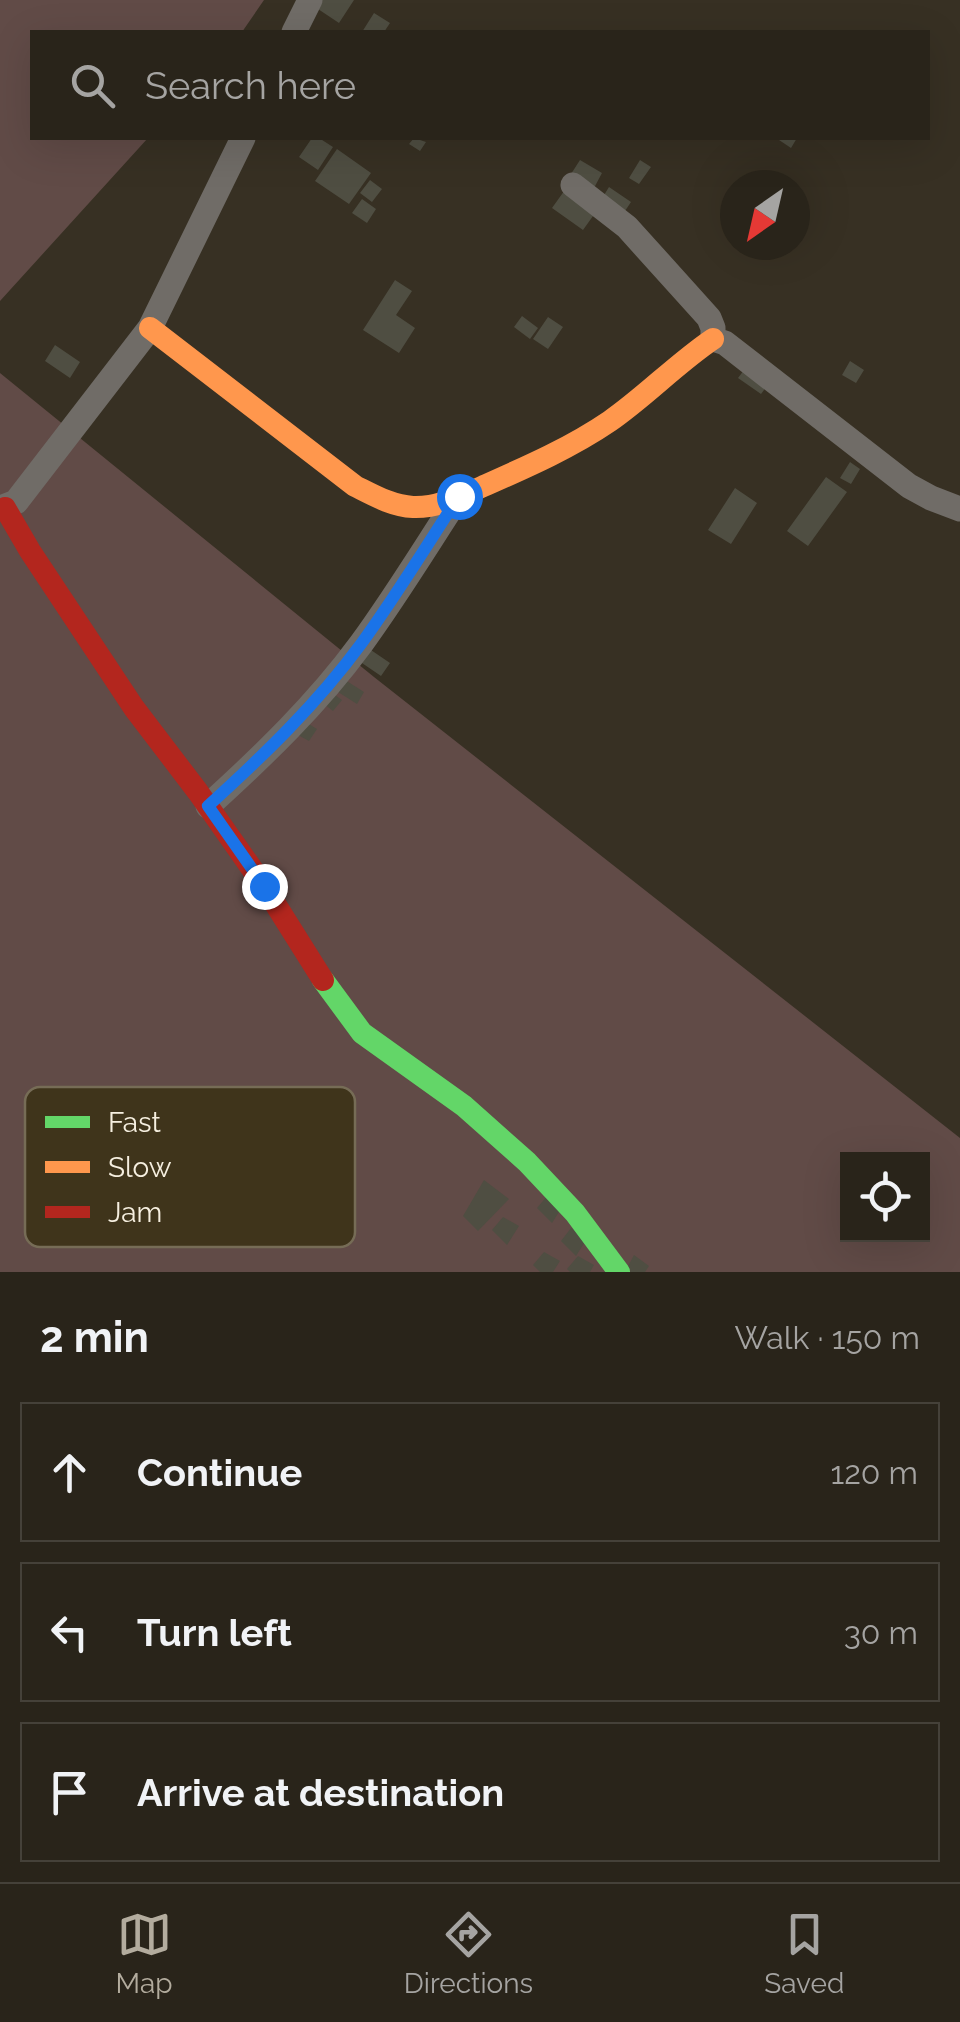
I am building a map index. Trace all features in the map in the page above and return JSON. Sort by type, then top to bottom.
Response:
[{"type":"street","points":[[295,30],[310,0]]},
{"type":"street","points":[[242,140],[150,328],[16,502],[2,508],[134,708],[208,806],[362,1033],[464,1106],[507,1144],[574,1213],[620,1272]]},
{"type":"street","points":[[573,186],[627,226],[709,318],[713,339]]},
{"type":"street","points":[[150,328],[356,486],[386,502],[418,507],[447,502],[510,474],[611,420],[713,339]]},
{"type":"street","points":[[713,339],[726,343],[909,486],[960,510]]},
{"type":"street","points":[[208,806],[309,708],[350,657],[459,496]]},
{"type":"shaded area","points":[[0,0],[264,0],[243,30],[30,30],[30,140],[146,140],[0,301]]},
{"type":"shaded area","points":[[0,373],[374,677],[960,1138],[960,1272],[0,1272]]},
{"type":"building","points":[[316,0],[354,0],[339,23],[312,5]]},
{"type":"building","points":[[374,13],[390,23],[385,30],[363,30]]},
{"type":"building","points":[[311,140],[322,140],[333,147],[318,170],[299,157]]},
{"type":"building","points":[[412,140],[426,142],[420,151],[409,144]]},
{"type":"building","points":[[779,140],[796,140],[791,148]]},
{"type":"building","points":[[337,149],[371,173],[349,204],[315,181]]},
{"type":"building","points":[[580,160],[602,173],[594,188],[571,174]]},
{"type":"building","points":[[640,160],[651,167],[639,184],[629,178]]},
{"type":"building","points":[[370,180],[382,189],[372,202],[360,193]]},
{"type":"building","points":[[567,187],[598,209],[583,230],[552,208]]},
{"type":"building","points":[[609,187],[631,202],[623,214],[601,200]]},
{"type":"building","points":[[362,199],[376,209],[367,223],[352,213]]},
{"type":"building","points":[[395,280],[412,291],[396,315],[415,328],[399,353],[363,330]]},
{"type":"building","points":[[522,316],[538,328],[530,339],[514,327]]},
{"type":"building","points":[[548,317],[563,327],[548,349],[533,339]]},
{"type":"building","points":[[55,345],[80,362],[70,378],[45,361]]},
{"type":"building","points":[[850,361],[864,370],[856,383],[842,375]]},
{"type":"building","points":[[747,366],[769,383],[761,394],[738,378]]},
{"type":"building","points":[[850,462],[860,469],[851,484],[840,478]]},
{"type":"building","points":[[826,477],[847,492],[808,546],[787,531]]},
{"type":"building","points":[[735,488],[757,503],[731,544],[708,530]]},
{"type":"building","points":[[368,648],[390,663],[381,676],[359,661]]},
{"type":"building","points":[[342,678],[364,692],[357,704],[335,690]]},
{"type":"building","points":[[332,693],[342,700],[333,711],[324,704]]},
{"type":"building","points":[[304,721],[317,729],[309,741],[296,734]]},
{"type":"building","points":[[484,1180],[509,1199],[478,1231],[463,1216]]},
{"type":"building","points":[[548,1195],[564,1204],[552,1223],[537,1208]]},
{"type":"building","points":[[503,1217],[519,1226],[507,1245],[492,1230]]},
{"type":"building","points":[[571,1228],[588,1237],[576,1256],[561,1241]]},
{"type":"building","points":[[544,1252],[560,1261],[553,1272],[540,1272],[533,1265]]},
{"type":"building","points":[[634,1255],[649,1266],[645,1272],[625,1272]]},
{"type":"building","points":[[578,1256],[594,1265],[590,1272],[567,1269]]},
{"type":"traffic: fast","points":[[323,980],[362,1033],[464,1106],[527,1162],[575,1213],[619,1272]]},
{"type":"traffic: slow","points":[[150,328],[355,486],[390,502],[413,507],[460,497],[581,439],[610,421],[713,339]]},
{"type":"traffic: jam","points":[[5,508],[134,708],[264,886],[323,980]]},
{"type":"route","points":[[264,886],[208,806],[309,708],[360,644],[459,496]]}]
